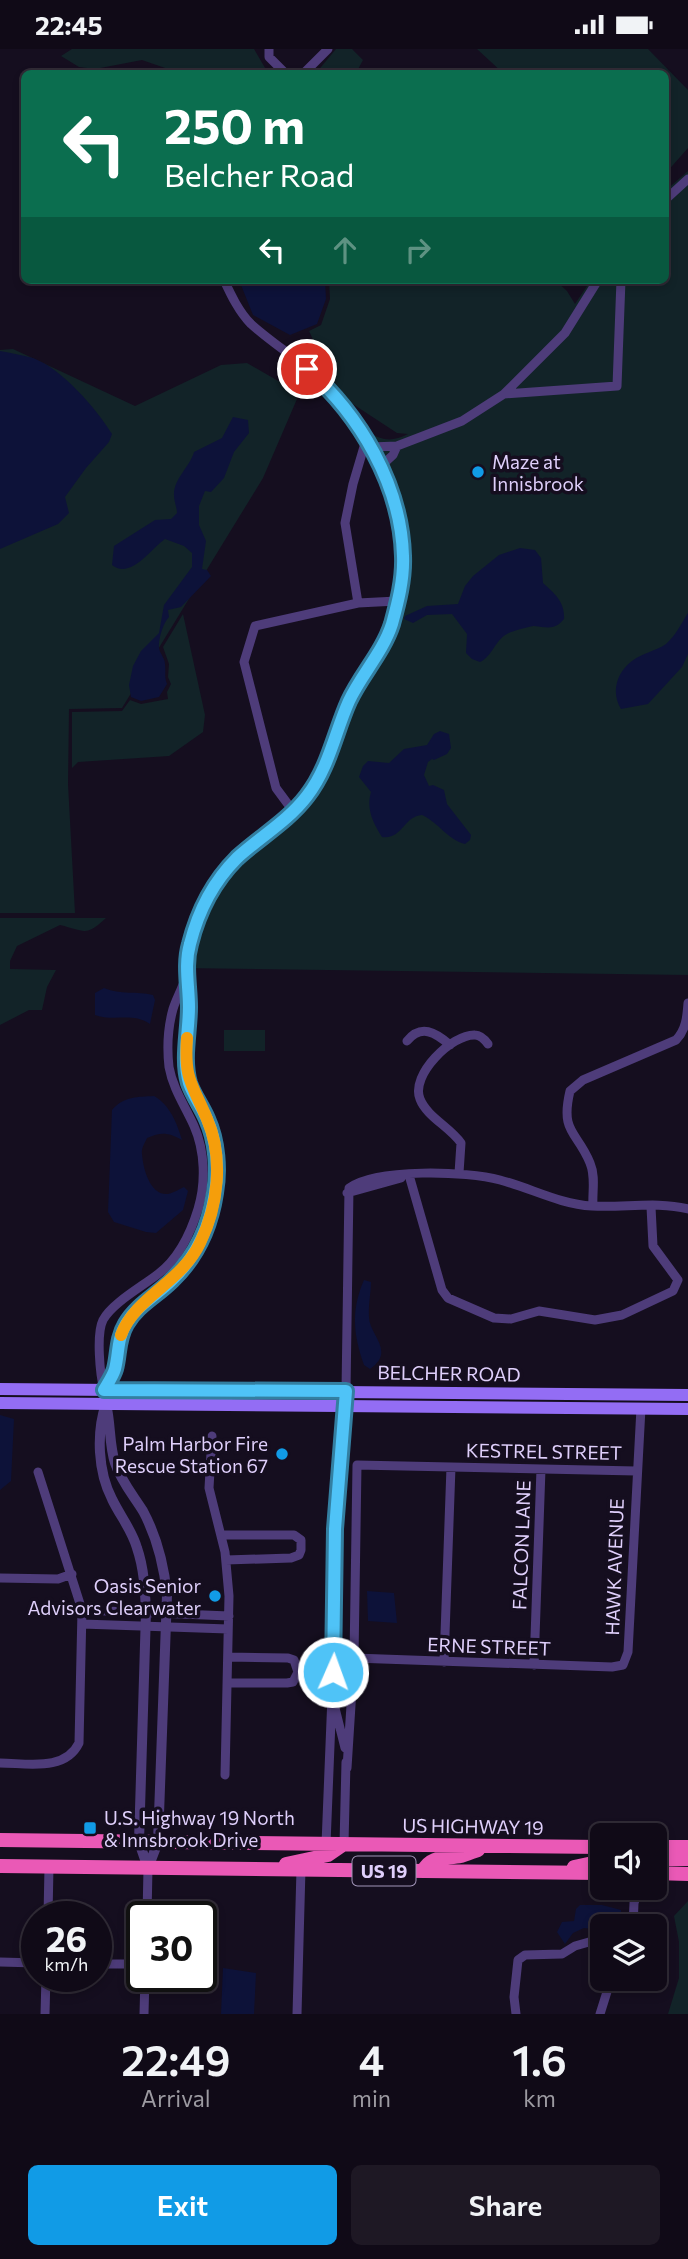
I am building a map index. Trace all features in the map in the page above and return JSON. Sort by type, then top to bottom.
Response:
[{"type":"highway","name":"US HIGHWAY 19","points":[[0,1840],[335,1847],[590,1847]]},
{"type":"highway","points":[[424,1871],[426,1865],[439,1858],[459,1856],[493,1846]]},
{"type":"highway","points":[[268,1869],[335,1847],[363,1870]]},
{"type":"highway","points":[[667,1847],[688,1847]]},
{"type":"highway","points":[[667,1859],[688,1859]]},
{"type":"highway","points":[[549,1872],[590,1863]]},
{"type":"highway","name":"US 19","points":[[0,1866],[590,1873]]},
{"type":"highway","points":[[667,1873],[688,1874]]},
{"type":"main road","name":"BELCHER ROAD","points":[[0,1389],[688,1395]]},
{"type":"main road","points":[[46,1403],[61,1399],[91,1399],[104,1390]]},
{"type":"main road","points":[[106,1404],[125,1397],[150,1397],[164,1390]]},
{"type":"main road","name":"BELCHER ROAD","points":[[0,1403],[688,1409]]},
{"type":"street","points":[[269,49],[270,58],[282,70]]},
{"type":"street","points":[[307,70],[328,49]]},
{"type":"street","points":[[669,196],[688,179]]},
{"type":"street","points":[[104,1390],[99,1372],[103,1319],[115,1306],[164,1269],[183,1245],[200,1204],[202,1155],[195,1129],[172,1084],[169,1049],[173,1008],[186,977],[189,946],[205,901],[237,859],[293,811],[307,795],[324,767],[350,699],[386,638],[401,591],[403,555],[398,518],[381,466],[345,407],[320,380],[250,323],[226,284]]},
{"type":"street","points":[[368,444],[397,446],[462,421],[504,394],[565,333],[596,284]]},
{"type":"street","points":[[504,394],[617,386],[621,284]]},
{"type":"street","points":[[358,603],[345,523],[353,484],[368,444]]},
{"type":"street","points":[[381,466],[393,455],[397,446]]},
{"type":"street","points":[[293,811],[276,788],[244,662],[254,626],[358,603],[397,601]]},
{"type":"street","points":[[104,1390],[115,1371],[118,1344],[124,1327],[137,1308],[171,1281],[200,1244],[216,1191],[217,1164],[213,1138],[208,1120],[189,1084],[186,1063],[189,991],[186,977]]},
{"type":"street","points":[[593,1206],[594,1177],[590,1163],[568,1125],[570,1091],[583,1080],[676,1040],[686,1023],[688,1003]]},
{"type":"street","points":[[171,1019],[189,1021]]},
{"type":"street","points":[[407,1041],[414,1033],[425,1030],[435,1033],[450,1045]]},
{"type":"street","points":[[459,1173],[461,1143],[425,1107],[419,1099],[418,1088],[421,1077],[432,1061],[450,1045],[473,1035],[482,1037],[488,1044]]},
{"type":"street","points":[[169,1049],[186,1050]]},
{"type":"street","points":[[335,1847],[327,1801],[335,1529],[346,1391],[348,1191],[386,1184],[409,1175],[459,1173],[500,1179],[561,1201],[593,1206],[688,1209]]},
{"type":"street","points":[[409,1175],[442,1290],[448,1298],[494,1318],[511,1319],[539,1311],[595,1320],[622,1315],[673,1291],[678,1280],[653,1246],[651,1207]]},
{"type":"street","points":[[106,1404],[101,1419],[101,1462],[111,1499],[138,1548],[143,1576],[146,1612],[139,1842],[148,1868]]},
{"type":"street","points":[[106,1404],[110,1418],[111,1451],[116,1466],[144,1514],[160,1554],[165,1576],[158,1842],[148,1868],[147,1901]]},
{"type":"street","name":"HAWK AVENUE","points":[[623,1665],[628,1652],[641,1408]]},
{"type":"street","points":[[212,1436],[209,1488],[226,1560],[229,1616],[225,1775]]},
{"type":"street","name":"KESTREL STREET","points":[[354,1658],[357,1465],[636,1471]]},
{"type":"street","points":[[444,1662],[451,1467]]},
{"type":"street","name":"FALCON LANE","points":[[534,1665],[541,1469]]},
{"type":"street","points":[[0,1763],[56,1764],[75,1752],[79,1743],[82,1610],[38,1472]]},
{"type":"street","points":[[220,1535],[294,1535],[302,1545],[299,1555],[292,1558],[226,1560]]},
{"type":"street","points":[[0,1578],[58,1579],[72,1574]]},
{"type":"street","points":[[82,1610],[229,1616]]},
{"type":"street","points":[[203,1615],[203,1628]]},
{"type":"street","points":[[82,1624],[228,1629]]},
{"type":"street","points":[[227,1683],[287,1683],[293,1682],[298,1672],[294,1660],[288,1658],[228,1657]]},
{"type":"street","points":[[335,1847],[345,1802],[354,1658]]},
{"type":"street","name":"ERNE STREET","points":[[354,1658],[534,1665],[623,1665]]},
{"type":"street","points":[[332,1696],[347,1768]]},
{"type":"street","points":[[329,1765],[335,1738],[349,1706]]},
{"type":"street","points":[[327,1801],[345,1802]]},
{"type":"street","points":[[48,1901],[49,1867]]},
{"type":"street","points":[[297,2014],[301,1869]]},
{"type":"street","points":[[516,2014],[514,1997],[518,1960],[525,1955],[562,1954],[575,1946],[590,1943]]},
{"type":"street","points":[[0,1962],[21,1963]]},
{"type":"street","points":[[600,2014],[607,1991]]},
{"type":"street","points":[[45,2014],[46,1992]]},
{"type":"street","points":[[144,2014],[145,1992]]},
{"type":"shaded area","points":[[72,49],[254,49],[266,70],[168,70],[142,60],[95,69],[79,67],[61,56]]},
{"type":"shaded area","points":[[336,49],[352,49],[363,60],[358,70],[318,70]]},
{"type":"shaded area","points":[[477,49],[648,49],[668,70],[500,70]]},
{"type":"shaded area","points":[[669,71],[688,90],[688,148],[669,169]]},
{"type":"shaded area","points":[[688,171],[688,975],[181,968],[195,916],[211,885],[246,844],[298,799],[314,776],[339,712],[380,638],[393,604],[397,579],[394,531],[388,507],[358,437],[368,432],[388,439],[408,434],[397,433],[339,395],[309,331],[321,325],[330,299],[329,284],[559,284],[575,304],[588,284],[669,284],[669,188]]},
{"type":"shaded area","points":[[241,284],[325,284],[326,299],[317,324],[290,335],[253,315]]},
{"type":"shaded area","points":[[13,349],[135,406],[221,365],[247,363],[287,386],[297,399],[263,478],[122,708],[69,709],[68,784],[75,913],[0,913],[0,350]]},
{"type":"shaded area","points":[[0,351],[33,358],[55,371],[88,401],[112,434],[109,442],[65,497],[69,513],[58,524],[0,549]]},
{"type":"shaded area","points":[[233,417],[248,420],[249,433],[234,452],[224,478],[211,492],[205,491],[199,506],[199,525],[206,541],[202,569],[207,570],[211,576],[181,607],[168,610],[169,617],[163,627],[159,645],[165,662],[167,684],[159,697],[141,701],[131,697],[129,685],[133,666],[141,651],[159,633],[164,605],[192,567],[192,553],[184,546],[165,539],[133,566],[119,569],[112,565],[114,546],[155,520],[171,519],[177,513],[174,490],[194,452],[222,438]]},
{"type":"shaded area","points":[[520,548],[535,550],[541,558],[543,583],[563,608],[564,619],[557,625],[532,626],[509,633],[499,640],[488,656],[480,662],[466,653],[467,634],[452,614],[427,615],[413,623],[404,619],[405,616],[427,606],[458,604],[465,586],[473,576],[499,555]]},
{"type":"shaded area","points":[[688,613],[688,654],[682,667],[648,704],[621,709],[616,690],[622,671],[636,658],[666,644]]},
{"type":"shaded area","points":[[183,614],[205,715],[203,732],[169,756],[78,762],[72,768],[72,712],[122,711],[130,700],[141,704],[168,699],[167,692],[171,684],[168,677],[169,664],[163,647]]},
{"type":"shaded area","points":[[440,731],[449,734],[451,748],[447,754],[428,762],[424,775],[429,786],[444,790],[447,804],[471,835],[470,840],[465,844],[459,842],[422,815],[411,819],[394,835],[382,837],[371,816],[371,792],[359,777],[363,766],[368,761],[389,763],[404,749],[427,745],[434,734]]},
{"type":"shaded area","points":[[0,918],[106,918],[94,928],[85,931],[60,925],[17,946],[10,961],[10,969],[56,970],[47,987],[42,1010],[29,1010],[0,1025]]},
{"type":"shaded area","points":[[104,988],[153,995],[155,1000],[150,1024],[137,1019],[95,1015],[95,993]]},
{"type":"shaded area","points":[[224,1030],[265,1030],[265,1051],[224,1051]]},
{"type":"shaded area","points":[[154,1096],[169,1109],[182,1140],[164,1134],[147,1138],[142,1152],[146,1173],[156,1191],[170,1193],[184,1187],[188,1191],[183,1210],[156,1233],[114,1222],[108,1212],[112,1110],[126,1100]]},
{"type":"shaded area","points":[[364,1280],[371,1282],[370,1324],[381,1349],[381,1356],[370,1369],[364,1365],[360,1354],[355,1322],[357,1302]]},
{"type":"shaded area","points":[[0,1415],[14,1419],[11,1481],[0,1490]]},
{"type":"shaded area","points":[[367,1591],[394,1593],[397,1623],[368,1621]]},
{"type":"shaded area","points":[[688,1901],[688,2014],[668,2014],[679,1978],[679,1942],[674,1916]]},
{"type":"shaded area","points":[[580,1905],[602,1905],[621,1910],[621,1914],[590,1914],[590,1929],[584,1928],[573,1933],[565,1944],[557,1932],[562,1922],[574,1921],[576,1909]]},
{"type":"shaded area","points":[[223,1968],[256,1973],[254,2014],[221,2014]]},
{"type":"slow traffic","points":[[121,1335],[137,1308],[171,1281],[200,1244],[216,1191],[217,1164],[213,1138],[208,1120],[189,1084],[187,1038]]},
{"type":"place","name":"Maze at Innisbrook","points":[[478,472]]},
{"type":"place","name":"Palm Harbor Fire Rescue Station 67","points":[[282,1454]]},
{"type":"place","name":"Oasis Senior Advisors Clearwater","points":[[215,1596]]},
{"type":"place","name":"U.S. Highway 19 North & Innsbrook Drive","points":[[90,1828]]},
{"type":"route","points":[[307,369],[345,407],[381,466],[398,518],[403,555],[401,591],[386,638],[350,699],[317,781],[293,811],[225,872],[205,901],[196,924],[189,946],[186,977],[189,1021],[186,1063],[189,1084],[208,1120],[213,1138],[217,1164],[216,1191],[200,1244],[171,1281],[137,1308],[124,1327],[118,1344],[115,1371],[104,1390],[346,1391],[335,1529],[333,1672]]}]
